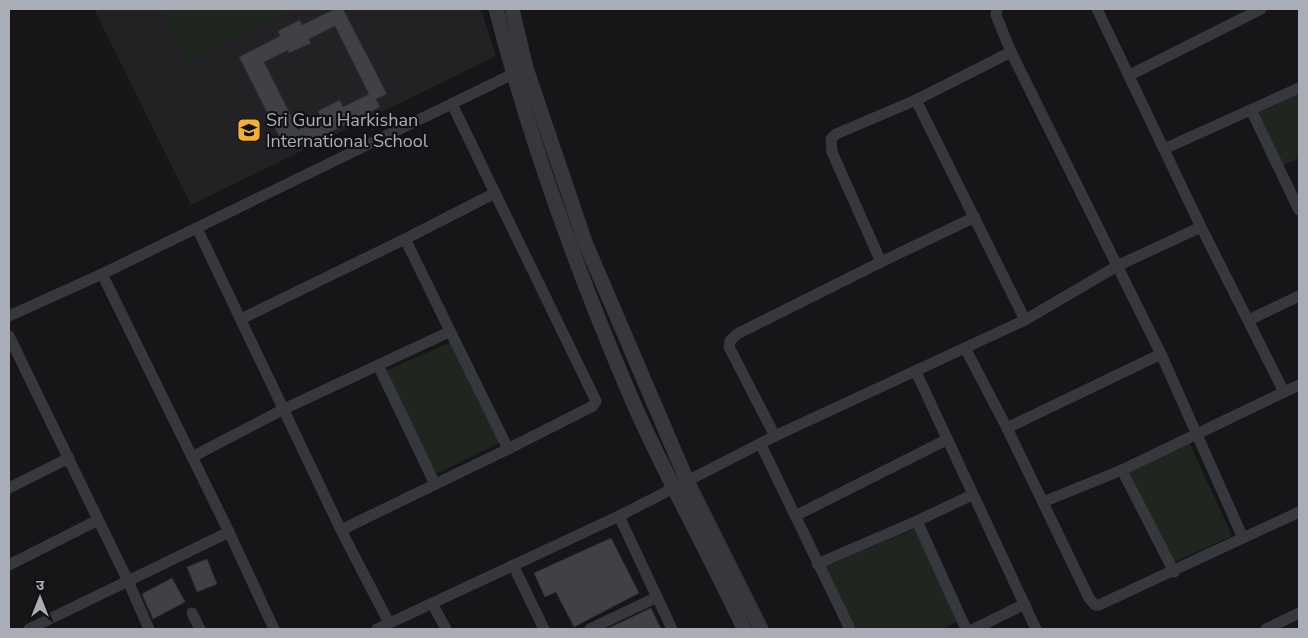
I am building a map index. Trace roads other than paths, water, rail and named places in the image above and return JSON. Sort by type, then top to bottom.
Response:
[{"type":"street","points":[[496,9],[585,242],[688,483],[761,629]]},
{"type":"street","points":[[512,9],[519,71],[557,214],[630,395],[674,490],[744,629]]},
{"type":"street","points":[[997,9],[996,15],[1011,52],[1162,354],[1195,433],[1243,538]]},
{"type":"street","points":[[1097,9],[1201,226],[1284,392]]},
{"type":"street","points":[[1130,75],[1261,9]]},
{"type":"street","points":[[881,262],[832,152],[831,139],[840,131],[916,100],[1011,52]]},
{"type":"street","points":[[9,316],[102,274],[519,71]]},
{"type":"street","points":[[1164,149],[1299,88]]},
{"type":"street","points":[[916,100],[1025,320]]},
{"type":"street","points":[[341,530],[593,406],[596,401],[452,104]]},
{"type":"street","points":[[1251,110],[1299,210]]},
{"type":"street","points":[[241,319],[495,193]]},
{"type":"street","points":[[776,436],[730,347],[730,340],[737,334],[975,217]]},
{"type":"street","points":[[377,629],[620,516],[688,483],[776,436],[1025,320],[1119,265],[1201,226]]},
{"type":"street","points":[[197,228],[341,530],[389,623]]},
{"type":"street","points":[[405,239],[508,449]]},
{"type":"street","points":[[102,274],[229,532],[274,629]]},
{"type":"street","points":[[1249,320],[1299,296]]},
{"type":"street","points":[[192,457],[284,409],[449,332]]},
{"type":"street","points":[[9,336],[128,581],[149,629]]},
{"type":"street","points":[[965,348],[1007,428],[1089,598],[1095,605],[1099,605],[1174,572],[1299,512]]},
{"type":"street","points":[[1007,428],[1162,354]]},
{"type":"street","points":[[378,365],[435,484]]},
{"type":"street","points":[[916,372],[946,440],[1036,629]]},
{"type":"street","points":[[1043,502],[1122,470],[1195,433],[1299,385]]},
{"type":"street","points":[[795,516],[946,440]]},
{"type":"street","points":[[761,445],[850,629]]},
{"type":"street","points":[[9,488],[69,458]]},
{"type":"street","points":[[1122,470],[1174,572]]},
{"type":"street","points":[[817,564],[972,495]]},
{"type":"street","points":[[620,516],[672,629]]},
{"type":"street","points":[[9,565],[98,520]]},
{"type":"street","points":[[917,521],[966,629]]},
{"type":"street","points":[[29,629],[229,532]]},
{"type":"street","points":[[513,565],[544,629]]},
{"type":"street","points":[[590,629],[657,597]]},
{"type":"street","points":[[432,603],[446,629]]},
{"type":"street","points":[[974,629],[1025,604]]},
{"type":"street","points":[[192,612],[200,629]]},
{"type":"street","points":[[1266,629],[1299,613]]},
{"type":"place","name":"Sri Guru Harkishan International School","points":[[249,130]]}]
